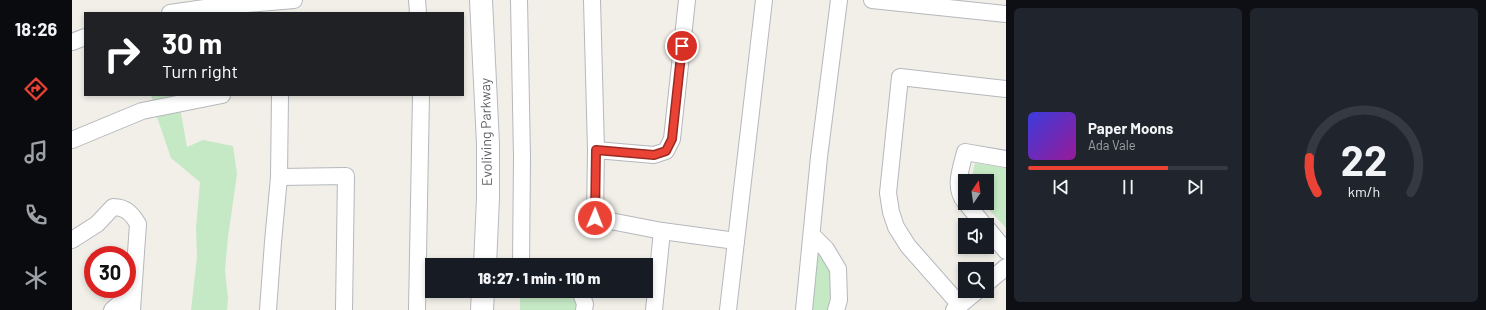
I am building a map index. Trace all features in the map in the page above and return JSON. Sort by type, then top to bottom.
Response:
[{"type":"street","points":[[177,12],[211,7],[276,5],[294,0]]},
{"type":"street","points":[[417,0],[418,12]]},
{"type":"street","name":"Evoliving Parkway","points":[[481,0],[488,144],[488,198],[484,258]]},
{"type":"street","points":[[519,0],[522,157],[521,258]]},
{"type":"street","points":[[592,0],[596,150],[595,218],[736,241]]},
{"type":"street","points":[[596,150],[654,155],[666,151],[672,139],[687,0]]},
{"type":"street","points":[[728,310],[764,0]]},
{"type":"street","points":[[804,310],[819,157],[839,0]]},
{"type":"street","points":[[872,0],[1006,14]]},
{"type":"street","points":[[72,42],[84,37]]},
{"type":"street","points":[[969,298],[957,308],[908,246],[896,227],[890,212],[888,193],[900,77],[1006,89]]},
{"type":"street","points":[[72,140],[142,111],[217,96]]},
{"type":"street","points":[[268,310],[279,177],[280,96]]},
{"type":"street","points":[[417,310],[421,96]]},
{"type":"street","points":[[960,174],[965,152],[1006,159]]},
{"type":"street","points":[[279,177],[346,176],[344,310]]},
{"type":"street","points":[[72,240],[97,224],[113,207],[122,207],[133,215],[138,224],[136,251]]},
{"type":"street","points":[[972,210],[979,218]]},
{"type":"street","points":[[654,310],[662,230]]},
{"type":"street","points":[[812,235],[826,249],[838,268],[839,300],[836,310]]},
{"type":"street","points":[[994,237],[1006,252]]},
{"type":"street","points":[[994,277],[1006,267]]},
{"type":"street","points":[[112,310],[126,298]]},
{"type":"street","points":[[132,310],[133,298]]},
{"type":"street","points":[[482,310],[483,298]]},
{"type":"street","points":[[583,298],[585,304],[584,310]]},
{"type":"green space","points":[[151,96],[174,96],[153,102]]},
{"type":"green space","points":[[180,108],[187,147],[203,140],[233,146],[237,174],[225,270],[228,298],[227,310],[191,310],[197,257],[196,228],[200,182],[171,158],[156,114]]},
{"type":"green space","points":[[975,163],[1006,168],[1006,228],[989,210],[994,210],[994,174],[973,174]]},
{"type":"green space","points":[[814,250],[822,256],[834,272],[833,310],[807,310]]},
{"type":"green space","points":[[520,298],[579,298],[581,310],[520,310]]},
{"type":"route","points":[[595,218],[596,150],[654,155],[666,151],[672,139],[682,46]]}]
